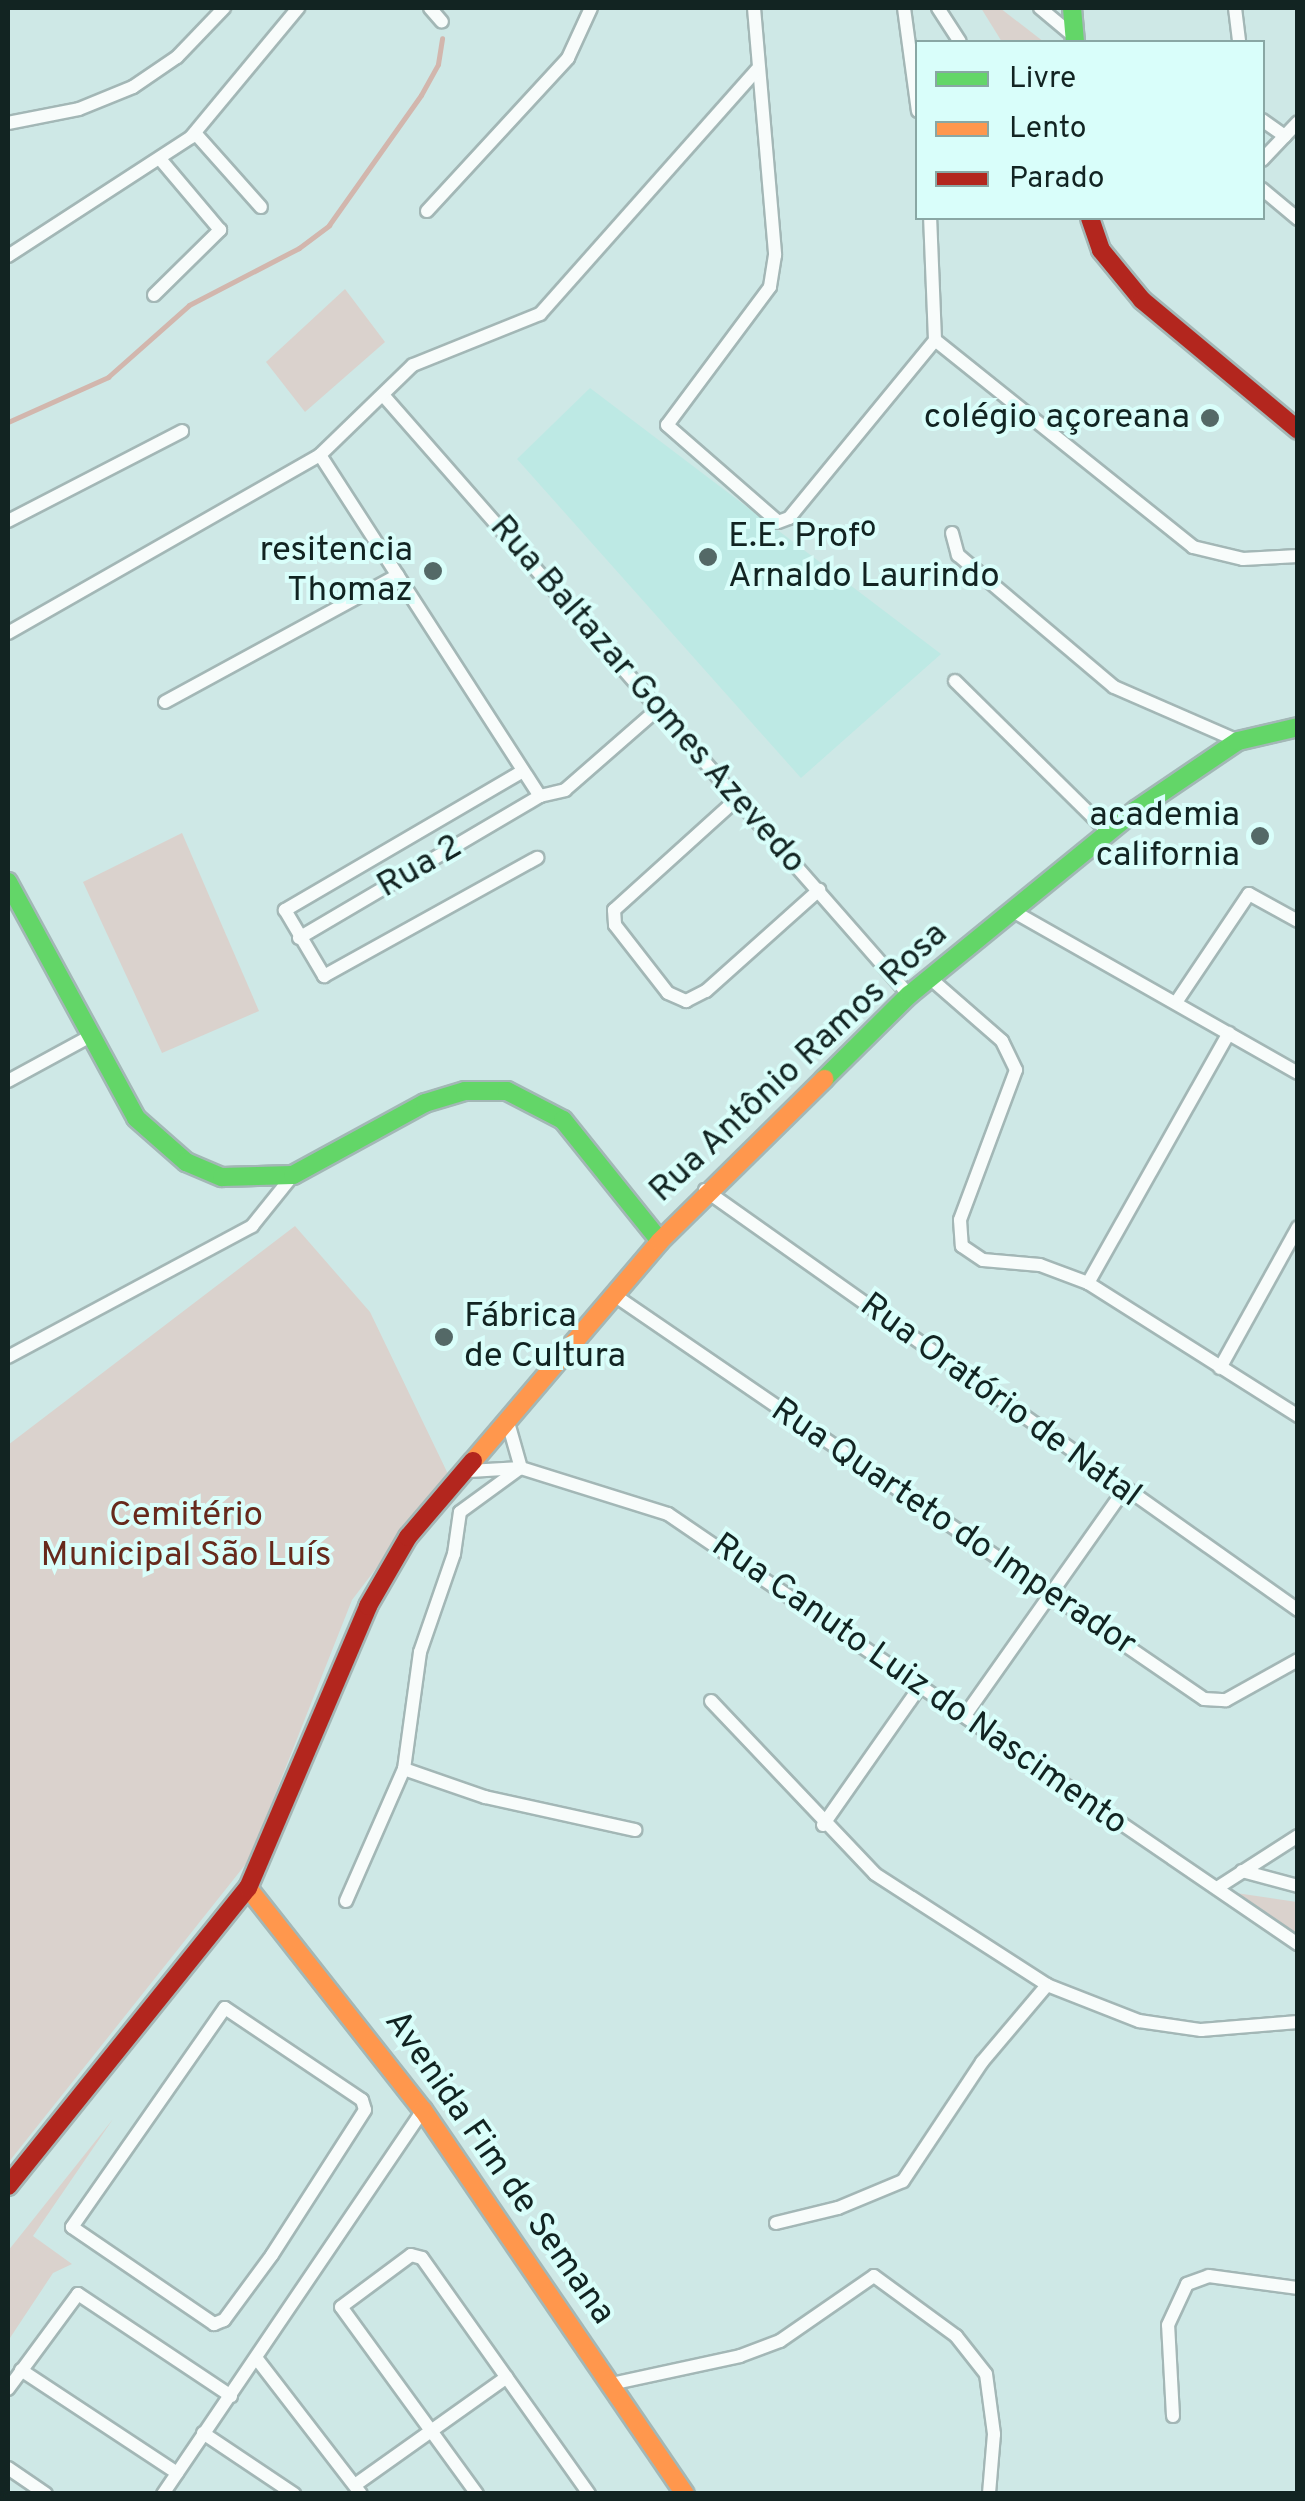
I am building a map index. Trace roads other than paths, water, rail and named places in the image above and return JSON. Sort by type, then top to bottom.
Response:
[{"type":"main road","points":[[1072,8],[1077,40]]},
{"type":"main road","points":[[1087,221],[1142,300],[1298,430]]},
{"type":"main road","points":[[1238,740],[1298,728]]},
{"type":"main road","name":"Rua Antônio Ramos Rosa","points":[[8,2186],[248,1888],[384,1572],[660,1241],[705,1190],[909,995],[1108,833],[1238,740]]},
{"type":"main road","points":[[8,882],[136,1118],[186,1162],[222,1177],[293,1176],[425,1103],[465,1091],[506,1090],[539,1102],[563,1120],[660,1241]]},
{"type":"main road","name":"Avenida Fim de Semana","points":[[248,1888],[424,2110],[684,2494]]},
{"type":"street","points":[[8,123],[80,109],[134,87],[177,57],[224,8]]},
{"type":"street","points":[[8,256],[195,133],[298,8]]},
{"type":"street","points":[[430,8],[442,22]]},
{"type":"street","points":[[428,212],[568,58],[591,8]]},
{"type":"street","points":[[754,8],[775,256],[770,287],[667,424],[772,519],[788,518],[935,340],[930,220]]},
{"type":"street","points":[[904,8],[915,89]]},
{"type":"street","points":[[938,8],[959,40]]},
{"type":"street","points":[[1040,8],[1077,40]]},
{"type":"street","points":[[1235,8],[1239,40]]},
{"type":"street","points":[[8,633],[320,455],[432,354],[524,322],[554,302],[757,70]]},
{"type":"street","points":[[1265,122],[1285,136]]},
{"type":"street","points":[[1265,157],[1298,122]]},
{"type":"street","points":[[195,133],[262,207]]},
{"type":"street","points":[[154,294],[220,230],[160,159]]},
{"type":"street","points":[[1265,192],[1298,219]]},
{"type":"street","points":[[935,340],[1193,547],[1243,559],[1298,556]]},
{"type":"street","name":"Rua Baltazar Gomes Azevedo","points":[[383,396],[909,995]]},
{"type":"street","points":[[8,521],[182,431]]},
{"type":"street","points":[[320,455],[540,796]]},
{"type":"street","points":[[952,534],[958,554],[1114,688],[1238,740]]},
{"type":"street","points":[[165,702],[398,574]]},
{"type":"street","points":[[955,681],[1108,833]]},
{"type":"street","name":"Rua 2","points":[[537,858],[328,975],[317,972],[298,938],[540,796],[565,790],[659,708]]},
{"type":"street","points":[[298,938],[285,910],[289,902],[524,771]]},
{"type":"street","points":[[738,798],[614,910],[616,925],[668,994],[695,998],[819,890]]},
{"type":"street","points":[[1177,1001],[1249,894],[1298,921]]},
{"type":"street","points":[[1011,910],[1298,1073]]},
{"type":"street","points":[[931,978],[1002,1041],[1016,1070],[960,1220],[962,1246],[984,1260],[1040,1265],[1088,1283],[1298,1416]]},
{"type":"street","points":[[1088,1283],[1228,1033]]},
{"type":"street","points":[[8,1081],[89,1037]]},
{"type":"street","points":[[8,1358],[242,1233],[293,1176]]},
{"type":"street","name":"Rua Oratório de Natal","points":[[705,1190],[1298,1610]]},
{"type":"street","points":[[1220,1368],[1293,1246],[1298,1228]]},
{"type":"street","name":"Rua Quarteto do Imperador","points":[[617,1297],[1054,1597],[1216,1702],[1298,1660]]},
{"type":"street","points":[[346,1901],[404,1769],[420,1652],[454,1554],[460,1512],[521,1468],[509,1426]]},
{"type":"street","name":"Rua Canuto Luiz do Nascimento","points":[[469,1470],[521,1468],[668,1514],[1298,1944]]},
{"type":"street","points":[[966,1714],[1054,1597],[1124,1490]]},
{"type":"street","points":[[823,1825],[921,1685]]},
{"type":"street","points":[[711,1701],[823,1825],[907,1899],[1046,1986],[1140,2022],[1201,2030],[1298,2022]]},
{"type":"street","points":[[404,1769],[485,1798],[636,1830]]},
{"type":"street","points":[[1217,1888],[1298,1836]]},
{"type":"street","points":[[1242,1870],[1298,1886]]},
{"type":"street","points":[[776,2223],[838,2208],[903,2180],[982,2062],[1046,1986]]},
{"type":"street","points":[[225,2008],[365,2104],[322,2181],[224,2320],[208,2323],[76,2234],[74,2222],[225,2008]]},
{"type":"street","points":[[163,2494],[424,2110]]},
{"type":"street","points":[[477,2494],[341,2306],[417,2255],[590,2494]]},
{"type":"street","points":[[611,2384],[740,2356],[780,2341],[874,2276],[956,2336],[986,2374],[994,2434],[989,2494]]},
{"type":"street","points":[[1173,2416],[1167,2344],[1178,2294],[1210,2276],[1298,2288]]},
{"type":"street","points":[[8,2389],[78,2294],[230,2396]]},
{"type":"street","points":[[257,2359],[358,2489],[431,2430],[507,2377]]},
{"type":"street","points":[[20,2370],[176,2473]]},
{"type":"street","points":[[203,2433],[294,2494]]},
{"type":"street","points":[[8,2468],[46,2494]]},
{"type":"waterway","points":[[8,422],[108,377],[189,305],[299,248],[329,225],[421,95],[438,64],[442,38]]},
{"type":"place","name":"colégio açoreana","points":[[1210,418]]},
{"type":"place","name":"E.E. Profº Arnaldo Laurindo","points":[[708,557]]},
{"type":"place","name":"resitencia Thomaz","points":[[433,571]]},
{"type":"place","name":"academia california","points":[[1260,836]]},
{"type":"place","name":"Fábrica de Cultura","points":[[444,1337]]},
{"type":"park label","name":"Cemitério Municipal São Luís","points":[[186,1536]]}]
